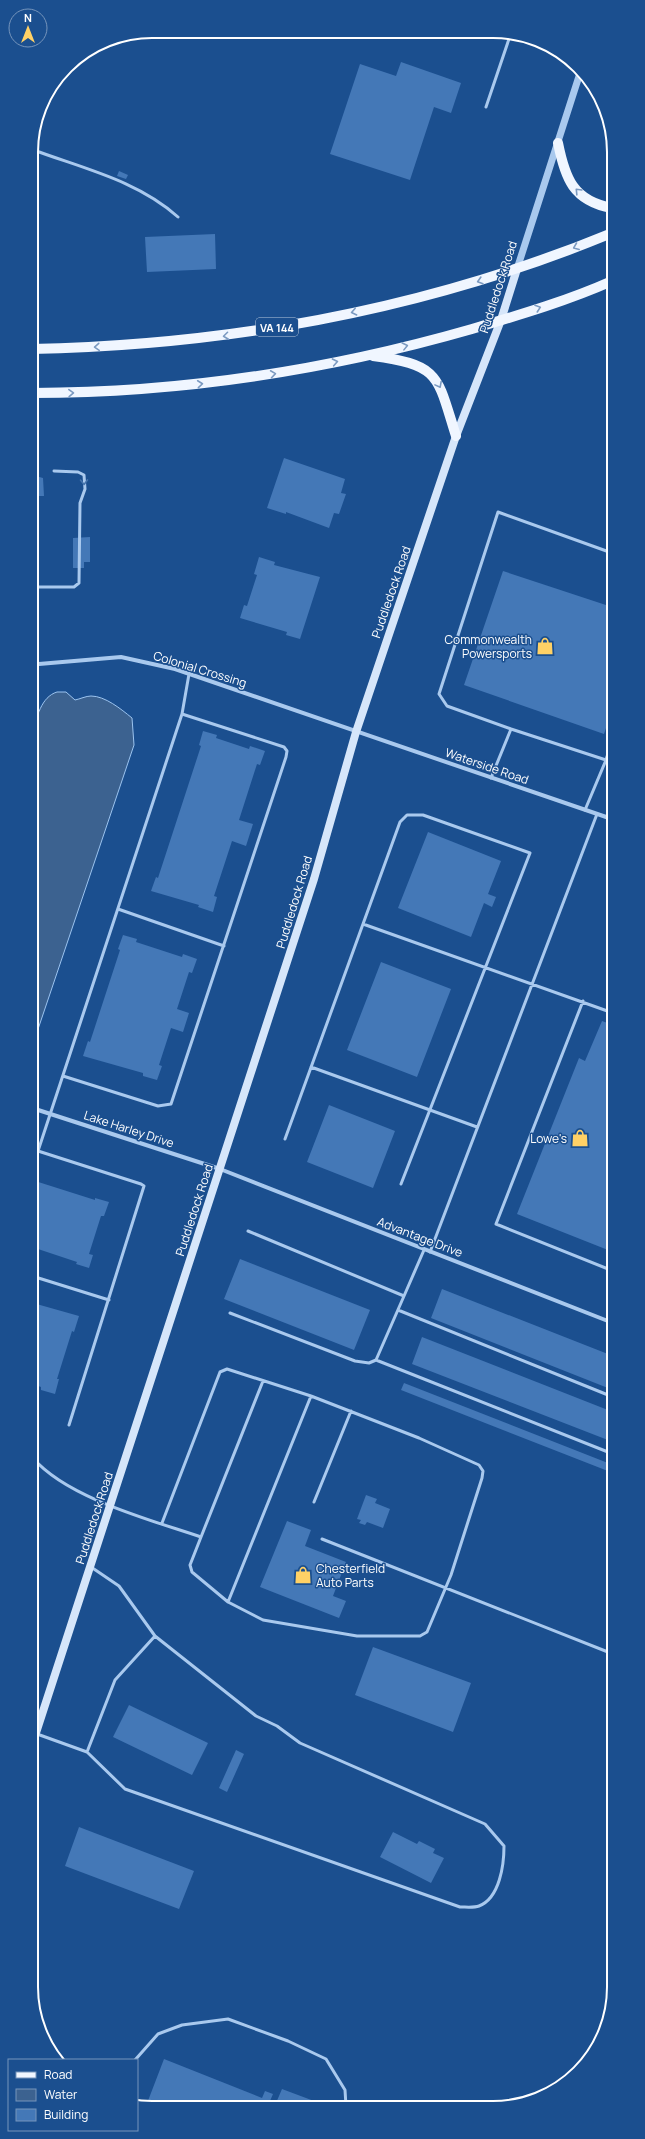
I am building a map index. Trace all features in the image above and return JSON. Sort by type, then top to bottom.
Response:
[{"type":"main road","points":[[558,143],[565,173],[577,193],[588,201],[607,207]]},
{"type":"main road","name":"VA 144","points":[[38,349],[169,342],[245,333],[306,323],[388,305],[468,285],[517,269],[607,235]]},
{"type":"main road","name":"Puddledock Road","points":[[38,1726],[314,879],[356,732],[456,436],[501,320],[517,269]]},
{"type":"main road","points":[[38,393],[79,393],[213,383],[368,356],[501,320],[607,283]]},
{"type":"main road","points":[[368,356],[403,360],[420,366],[434,376],[441,389],[456,436]]},
{"type":"street","name":"Puddledock Road","points":[[517,269],[579,77]]},
{"type":"street","name":"Colonial Crossing","points":[[38,664],[121,657],[189,674],[356,732]]},
{"type":"street","name":"Waterside Road","points":[[356,732],[607,817]]},
{"type":"street","name":"Lake Harley Drive","points":[[38,1110],[220,1169]]},
{"type":"street","name":"Advantage Drive","points":[[220,1169],[607,1321]]},
{"type":"lane","points":[[486,107],[509,39]]},
{"type":"lane","points":[[38,152],[129,185],[151,196],[178,217]]},
{"type":"lane","points":[[38,586],[74,587],[79,583],[80,503],[85,489],[84,475],[78,472],[54,471]]},
{"type":"lane","points":[[606,760],[447,706],[439,694],[498,512],[607,551]]},
{"type":"lane","points":[[69,1425],[144,1186],[38,1151],[182,714],[189,674]]},
{"type":"lane","points":[[63,1076],[158,1106],[171,1104],[224,946],[287,751],[284,747],[182,714]]},
{"type":"lane","points":[[491,778],[511,728]]},
{"type":"lane","points":[[585,810],[607,757]]},
{"type":"lane","points":[[430,1252],[597,814]]},
{"type":"lane","points":[[286,1139],[400,822],[407,815],[423,815],[530,854],[401,1184]]},
{"type":"lane","points":[[118,909],[224,946]]},
{"type":"lane","points":[[363,924],[607,1011]]},
{"type":"lane","points":[[583,1001],[496,1224],[607,1270]]},
{"type":"lane","points":[[311,1067],[477,1128]]},
{"type":"lane","points":[[248,1231],[404,1296]]},
{"type":"lane","points":[[230,1313],[355,1361],[369,1363],[376,1360],[424,1250]]},
{"type":"lane","points":[[38,1278],[109,1300]]},
{"type":"lane","points":[[398,1310],[607,1395]]},
{"type":"lane","points":[[376,1360],[607,1452]]},
{"type":"lane","points":[[162,1523],[220,1372],[227,1369],[311,1396],[432,1444],[479,1465],[483,1471],[446,1587],[427,1632],[420,1636],[357,1636],[262,1620],[228,1602],[192,1572],[190,1565],[263,1381]]},
{"type":"lane","points":[[228,1602],[311,1396]]},
{"type":"lane","points":[[314,1502],[351,1411]]},
{"type":"lane","points":[[38,1462],[62,1482],[110,1505],[201,1537]]},
{"type":"lane","points":[[322,1539],[607,1652]]},
{"type":"lane","points":[[38,1739],[87,1752],[126,1789],[460,1907],[479,1906],[495,1893],[504,1861],[504,1846],[485,1824],[300,1743],[276,1726],[256,1716],[155,1636],[119,1586],[90,1566]]},
{"type":"lane","points":[[87,1752],[115,1680],[155,1636]]},
{"type":"lane","points":[[136,2059],[158,2034],[182,2025],[228,2019],[288,2041],[326,2059],[345,2090],[346,2101]]},
{"type":"water","points":[[57,692],[66,692],[75,700],[89,696],[102,698],[118,707],[132,718],[134,745],[38,1029],[38,714],[43,703]]},
{"type":"building","points":[[401,62],[461,83],[451,113],[434,107],[410,180],[330,154],[360,64],[396,76]]},
{"type":"building","points":[[119,171],[128,175],[126,179],[117,176]]},
{"type":"building","points":[[215,234],[216,269],[147,272],[145,237]]},
{"type":"building","points":[[284,458],[345,479],[341,493],[346,494],[339,514],[334,513],[329,528],[286,512],[286,514],[267,508]]},
{"type":"building","points":[[38,477],[43,478],[44,496],[38,496]]},
{"type":"building","points":[[90,537],[90,562],[84,562],[84,568],[73,568],[73,538]]},
{"type":"building","points":[[259,557],[275,562],[274,565],[320,577],[300,639],[286,635],[287,632],[240,618],[244,605],[247,606],[257,575],[254,574]]},
{"type":"building","name":"Commonwealth Powersports","points":[[503,571],[607,605],[607,725],[604,734],[464,685]]},
{"type":"building","points":[[203,731],[217,735],[216,738],[249,749],[250,746],[265,751],[260,765],[257,764],[239,820],[253,824],[246,846],[232,841],[214,896],[217,897],[213,912],[198,907],[199,905],[151,891],[156,877],[158,878],[201,746],[199,745]]},
{"type":"building","points":[[428,832],[501,861],[488,894],[496,897],[492,907],[484,903],[471,937],[398,908]]},
{"type":"building","points":[[123,935],[137,939],[136,942],[182,957],[183,954],[197,959],[192,973],[189,972],[177,1009],[189,1013],[183,1032],[171,1028],[159,1065],[162,1066],[157,1080],[143,1076],[143,1073],[83,1056],[88,1041],[90,1042],[120,950],[118,949]]},
{"type":"building","points":[[381,962],[451,989],[417,1077],[347,1050]]},
{"type":"building","name":"Lowe's","points":[[602,1021],[607,1023],[607,1250],[517,1214],[579,1058],[585,1061]]},
{"type":"building","points":[[329,1105],[395,1131],[373,1188],[307,1162]]},
{"type":"building","points":[[38,1182],[95,1200],[95,1198],[109,1202],[104,1216],[101,1216],[89,1254],[93,1255],[89,1268],[76,1264],[77,1262],[38,1249]]},
{"type":"building","points":[[240,1259],[370,1310],[354,1350],[224,1299]]},
{"type":"building","points":[[442,1289],[607,1354],[607,1388],[431,1318]]},
{"type":"building","points":[[38,1304],[79,1316],[74,1332],[72,1331],[57,1379],[59,1379],[55,1394],[41,1390],[41,1387],[38,1386]]},
{"type":"building","points":[[422,1337],[607,1410],[607,1440],[412,1364]]},
{"type":"building","points":[[404,1383],[607,1463],[607,1471],[401,1390]]},
{"type":"building","points":[[366,1495],[377,1499],[375,1503],[390,1509],[383,1528],[367,1522],[365,1525],[359,1523],[361,1520],[357,1519]]},
{"type":"building","name":"Chesterfield Auto Parts","points":[[287,1521],[311,1530],[305,1546],[346,1562],[333,1596],[346,1601],[339,1618],[260,1587]]},
{"type":"building","points":[[373,1647],[471,1683],[453,1732],[355,1695]]},
{"type":"building","points":[[129,1705],[208,1743],[192,1775],[113,1737]]},
{"type":"building","points":[[236,1750],[244,1754],[227,1792],[219,1788]]},
{"type":"building","points":[[79,1827],[194,1871],[179,1909],[65,1866]]},
{"type":"building","points":[[393,1832],[417,1844],[419,1841],[435,1849],[433,1853],[444,1858],[431,1883],[380,1857]]},
{"type":"building","points":[[164,2059],[262,2098],[265,2091],[273,2094],[270,2101],[148,2101]]},
{"type":"building","points":[[282,2089],[314,2101],[277,2101]]},
{"type":"place","name":"Commonwealth Powersports","points":[[545,646]]},
{"type":"place","name":"Lowe's","points":[[580,1138]]},
{"type":"place","name":"Chesterfield Auto Parts","points":[[303,1575]]}]
